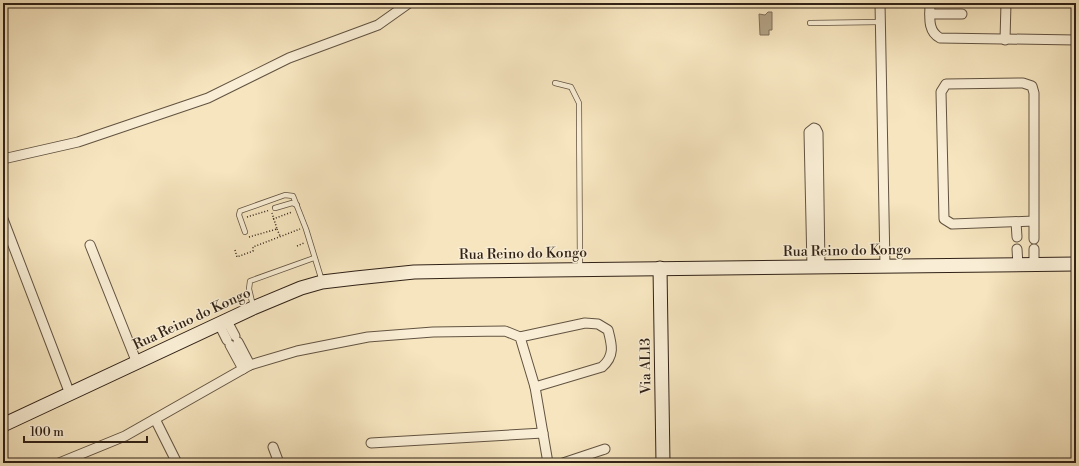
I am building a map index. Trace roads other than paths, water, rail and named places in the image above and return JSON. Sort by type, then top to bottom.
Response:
[{"type":"street","points":[[3,159],[78,142],[208,98],[289,58],[370,28],[409,3]]},
{"type":"street","points":[[880,3],[885,266]]},
{"type":"street","points":[[930,3],[931,29],[940,38],[1076,40]]},
{"type":"street","points":[[1006,3],[1006,40]]},
{"type":"street","points":[[930,14],[962,14]]},
{"type":"street","points":[[1034,221],[952,224],[944,219],[941,92],[946,84],[1023,83],[1032,86],[1034,93],[1034,221],[1034,239]]},
{"type":"street","points":[[814,128],[818,133],[816,267],[809,132],[814,128]]},
{"type":"street","points":[[3,219],[70,394]]},
{"type":"street","points":[[1016,222],[1017,237]]},
{"type":"street","points":[[90,244],[137,363]]},
{"type":"street","points":[[1018,249],[1018,265]]},
{"type":"street","points":[[1034,249],[1034,265]]},
{"type":"street","name":"Rua Reino do Kongo","points":[[3,426],[253,308],[285,294],[322,282],[414,272],[1076,264]]},
{"type":"street","name":"Via AL13","points":[[660,268],[663,463]]},
{"type":"street","points":[[223,323],[247,367]]},
{"type":"street","points":[[59,463],[125,436],[247,367],[297,351],[368,337],[433,332],[505,331],[520,337],[585,323],[598,324],[608,330],[612,352],[608,361],[602,367],[535,387]]},
{"type":"street","points":[[520,337],[535,387],[548,463]]},
{"type":"street","points":[[155,419],[177,463]]},
{"type":"street","points":[[371,443],[543,433]]},
{"type":"street","points":[[273,447],[279,463]]},
{"type":"street","points":[[563,463],[605,449]]},
{"type":"lane","points":[[810,23],[881,22]]},
{"type":"lane","points":[[556,83],[570,86],[579,103],[580,269]]},
{"type":"lane","points":[[246,232],[239,215],[240,211],[285,195],[293,196]]},
{"type":"lane","points":[[273,209],[290,203],[294,200],[293,196]]},
{"type":"lane","points":[[293,196],[298,207],[322,282]]},
{"type":"lane","points":[[290,203],[296,204],[298,207]]},
{"type":"lane","points":[[253,308],[249,289],[250,281],[314,258]]}]
